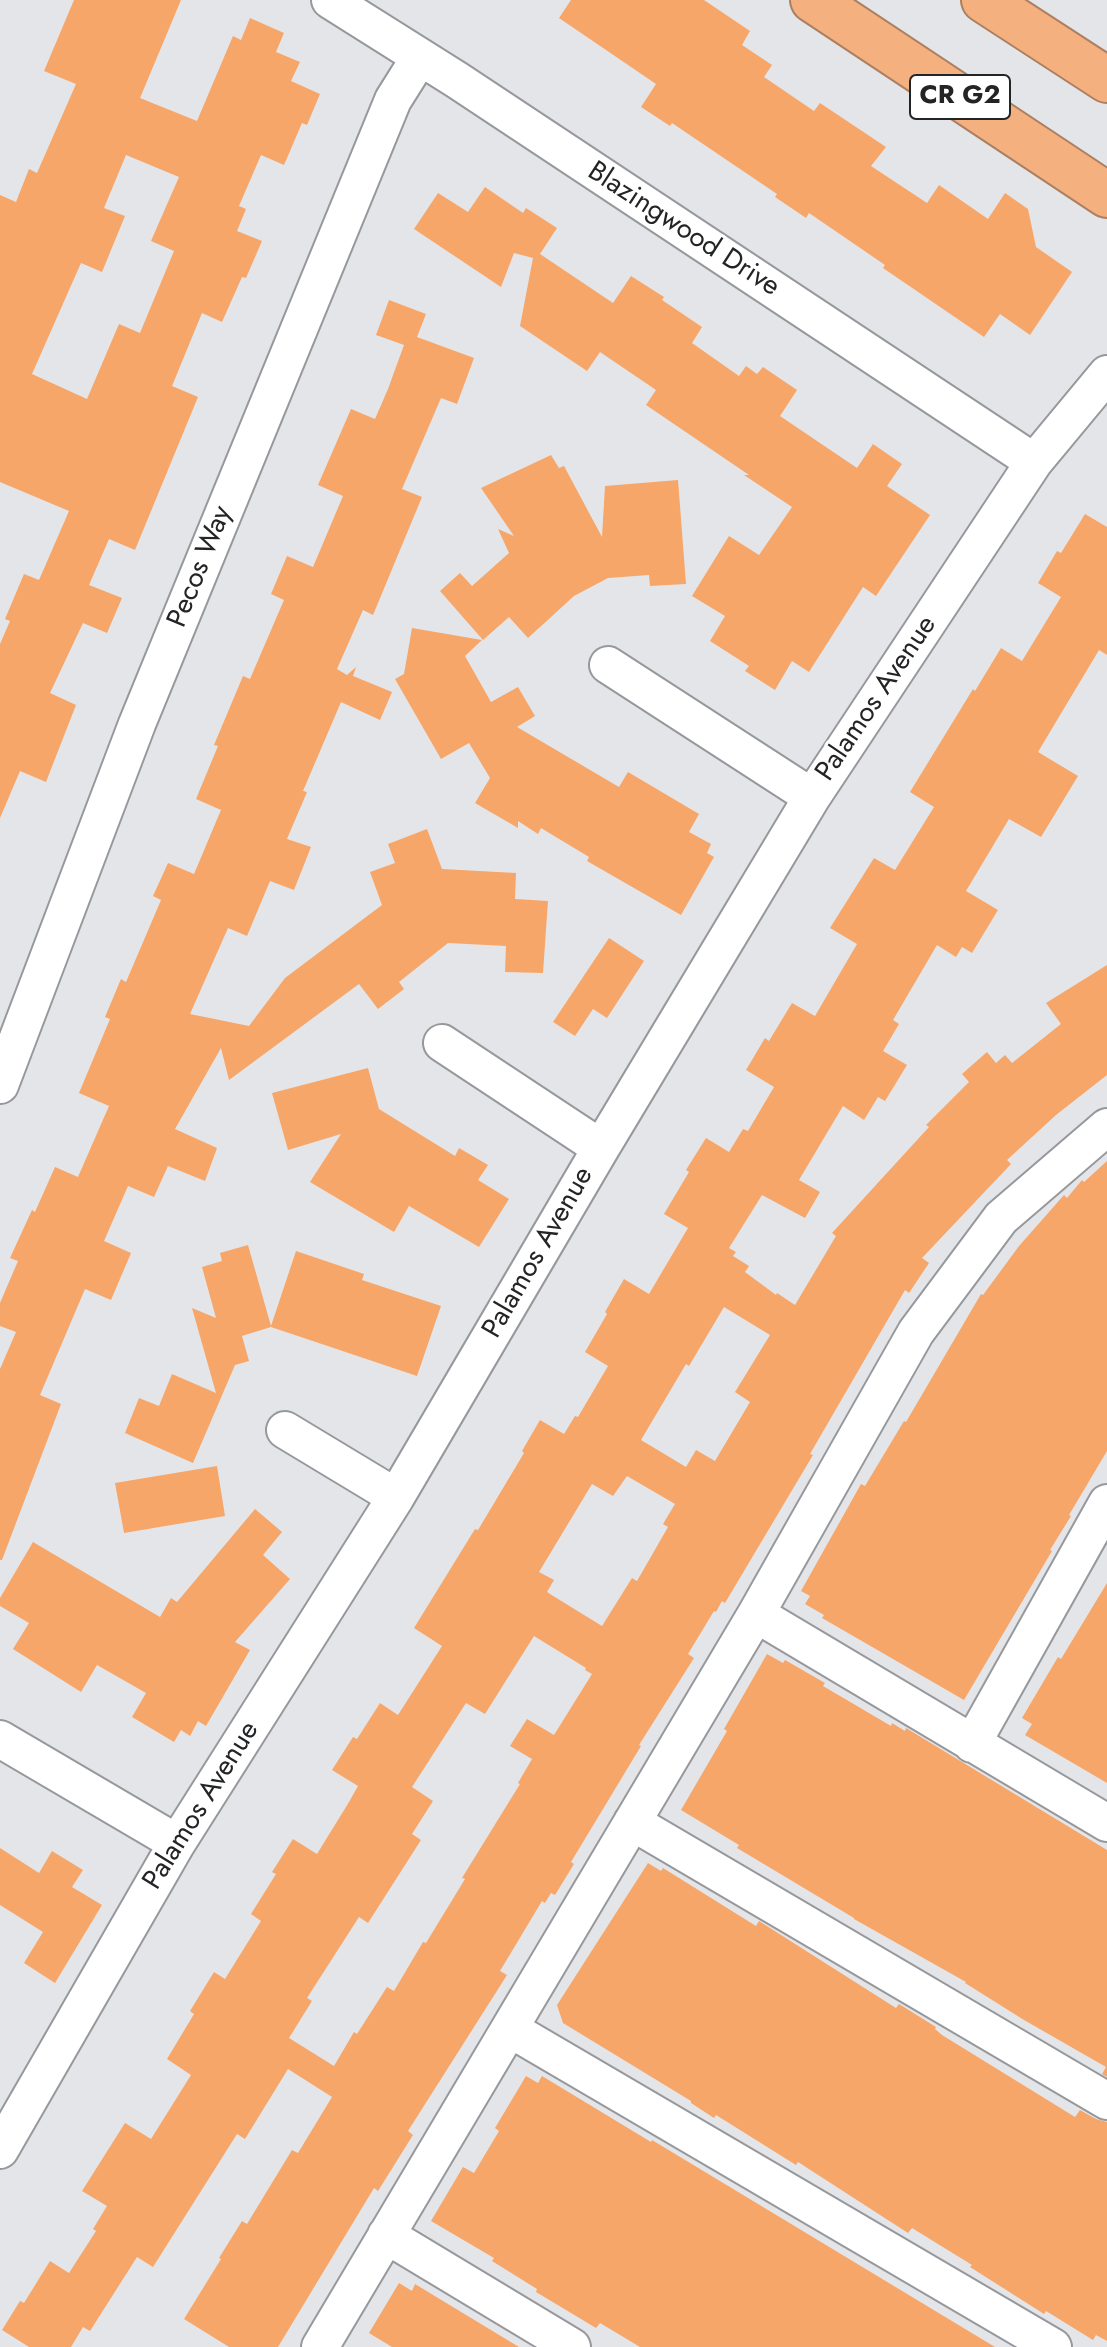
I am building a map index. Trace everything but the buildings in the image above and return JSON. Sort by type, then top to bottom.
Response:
[{"type":"highway","name":"CR G2","points":[[813,0],[1107,195]]},
{"type":"highway","points":[[984,0],[1104,77]]},
{"type":"highway","points":[[1048,155],[1107,228]]},
{"type":"street","name":"Blazingwood Drive","points":[[330,0],[1034,462]]},
{"type":"street","name":"Pecos Way","points":[[0,1085],[142,709],[393,100],[420,57]]},
{"type":"street","name":"Palamos Avenue","points":[[0,2150],[177,1843],[396,1497],[812,797],[1034,462],[1107,374]]},
{"type":"street","points":[[608,665],[812,797]]},
{"type":"street","points":[[442,1043],[601,1148]]},
{"type":"street","points":[[320,2347],[756,1614],[916,1332],[1001,1218],[1107,1127]]},
{"type":"street","points":[[285,1430],[396,1497]]},
{"type":"street","points":[[972,1744],[1107,1503]]},
{"type":"street","points":[[756,1614],[1107,1823]]},
{"type":"street","points":[[0,1739],[177,1843]]},
{"type":"street","points":[[632,1822],[1107,2101]]},
{"type":"street","points":[[510,2029],[1053,2347]]},
{"type":"street","points":[[386,2235],[572,2347]]}]
